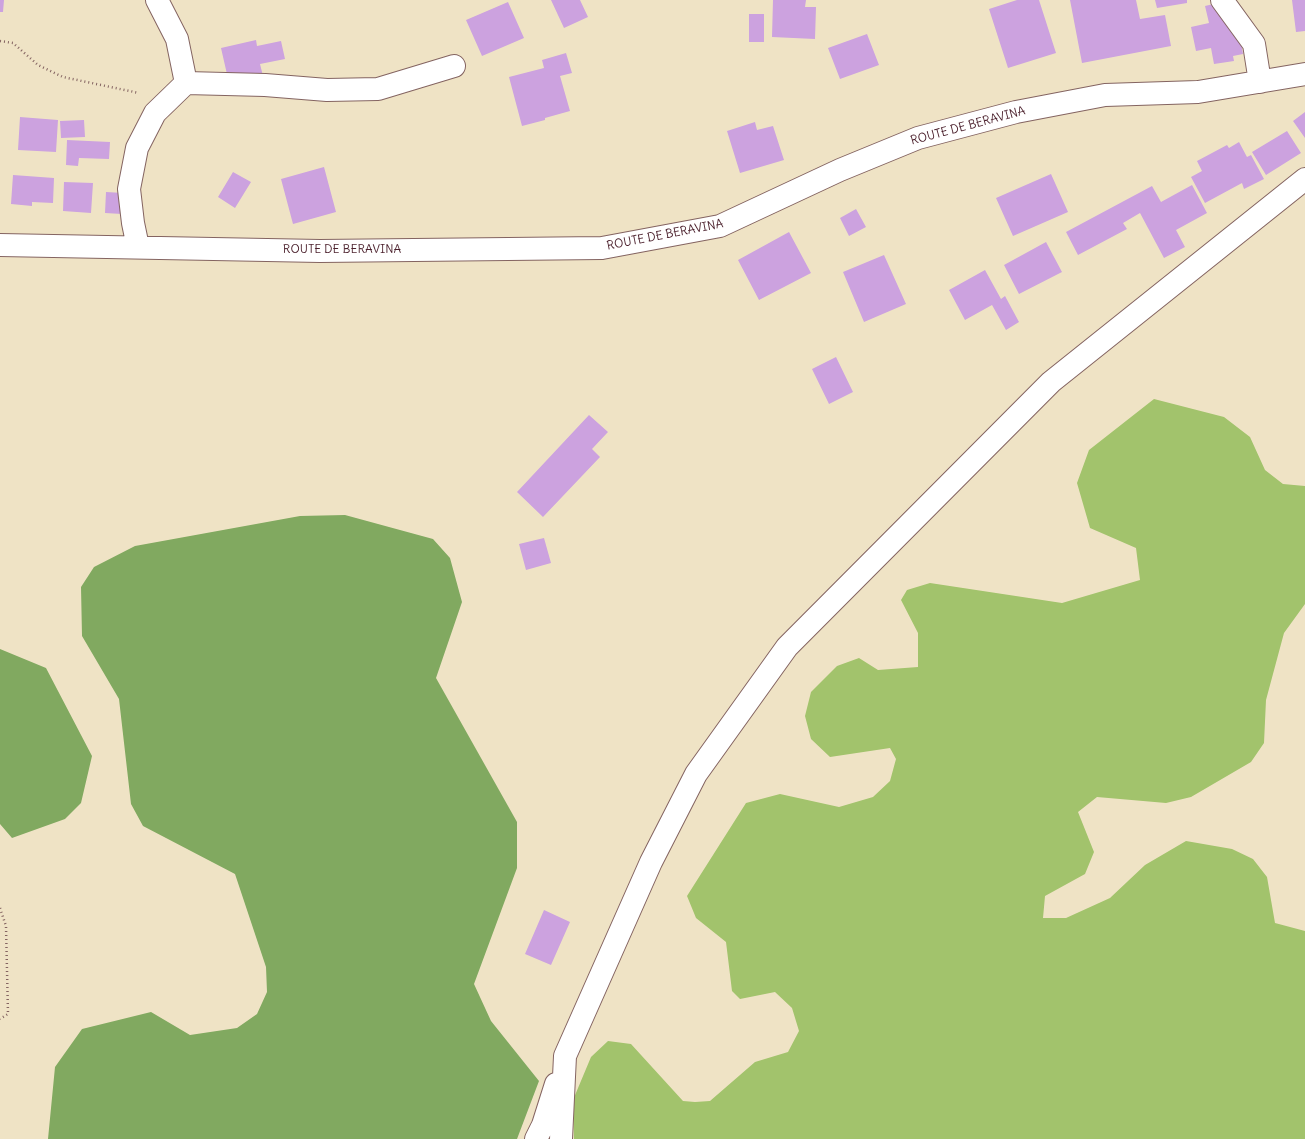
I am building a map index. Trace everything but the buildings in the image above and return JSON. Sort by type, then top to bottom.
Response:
[{"type":"street","points":[[157,0],[177,39],[186,83]]},
{"type":"street","points":[[1222,0],[1254,44],[1260,82]]},
{"type":"street","points":[[138,247],[133,223],[129,189],[137,148],[155,113],[186,83],[265,85],[327,90],[378,89],[454,66]]},
{"type":"street","name":"ROUTE DE BERAVINA","points":[[0,245],[320,251],[602,248],[720,226],[840,170],[918,138],[1016,112],[1104,95],[1198,92],[1305,74]]},
{"type":"street","points":[[536,1139],[543,1125],[565,1056],[651,862],[696,774],[787,647],[1051,382],[1305,179]]},
{"type":"street","points":[[561,1139],[565,1056]]},
{"type":"path","points":[[0,41],[13,43],[38,65],[63,77],[145,95],[155,113]]},
{"type":"path","points":[[0,908],[6,926],[8,1014],[0,1019]]},
{"type":"green space","points":[[1154,399],[1224,417],[1250,437],[1265,470],[1283,484],[1305,486],[1305,604],[1284,633],[1266,700],[1264,743],[1251,762],[1191,797],[1166,803],[1097,797],[1078,812],[1094,852],[1085,874],[1045,896],[1043,918],[1066,918],[1110,898],[1145,865],[1186,841],[1232,849],[1253,859],[1267,877],[1275,923],[1305,931],[1305,1139],[574,1139],[573,1100],[591,1057],[608,1041],[631,1044],[683,1101],[695,1102],[710,1101],[755,1062],[788,1052],[799,1031],[792,1008],[775,992],[740,999],[732,991],[726,942],[696,918],[687,896],[746,803],[780,794],[839,807],[873,797],[890,781],[896,759],[890,748],[830,757],[811,739],[805,716],[811,692],[837,666],[859,658],[878,670],[918,667],[918,633],[901,600],[907,590],[930,583],[1062,603],[1140,580],[1136,548],[1090,528],[1077,483],[1089,450]]},
{"type":"green space","points":[[345,515],[433,539],[450,558],[462,602],[436,678],[517,822],[517,868],[474,984],[491,1021],[539,1081],[517,1139],[48,1139],[55,1067],[82,1029],[151,1012],[190,1035],[237,1028],[257,1014],[267,992],[266,967],[235,874],[143,826],[131,804],[119,699],[82,636],[81,587],[94,567],[135,546],[300,516]]},
{"type":"green space","points":[[0,649],[46,668],[92,756],[81,803],[65,819],[12,838],[0,824]]}]
